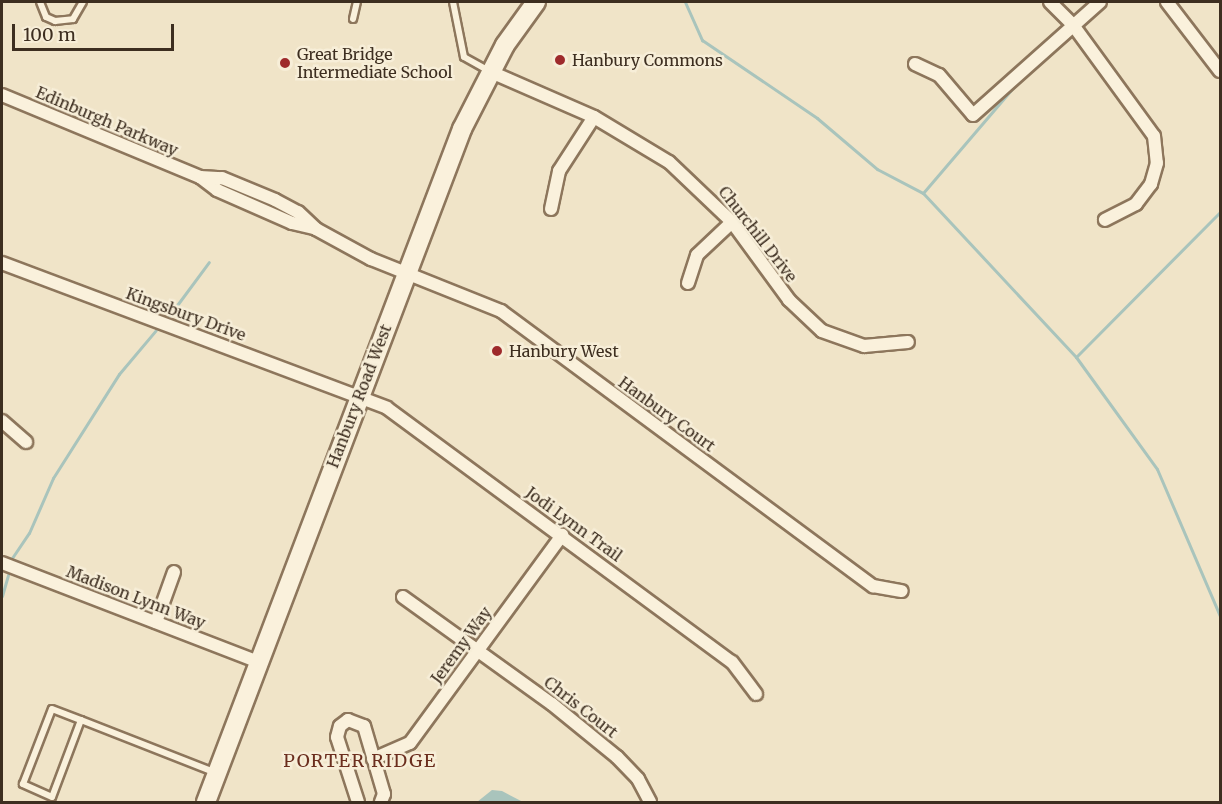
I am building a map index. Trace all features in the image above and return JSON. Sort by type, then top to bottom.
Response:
[{"type":"main road","name":"Hanbury Road West","points":[[208,801],[359,395],[462,129],[491,72],[536,2]]},
{"type":"street","points":[[1050,2],[1073,25],[1149,125],[1157,149],[1156,170],[1146,191],[1126,211],[1106,220]]},
{"type":"street","points":[[915,63],[939,75],[973,115],[1100,2]]},
{"type":"street","points":[[1167,2],[1221,71]]},
{"type":"street","name":"Churchill Drive","points":[[491,72],[594,117],[669,162],[732,222],[796,309],[822,331],[864,346],[908,342]]},
{"type":"street","name":"Edinburgh Parkway","points":[[2,95],[200,177],[217,190],[253,197],[298,212],[316,229],[406,274]]},
{"type":"street","points":[[551,208],[559,171],[594,117]]},
{"type":"street","points":[[688,283],[697,255],[732,222]]},
{"type":"street","name":"Kingsbury Drive","points":[[2,263],[359,395]]},
{"type":"street","name":"Hanbury Court","points":[[406,274],[501,311],[873,586],[902,591]]},
{"type":"street","name":"Jodi Lynn Trail","points":[[359,395],[403,418],[732,662],[756,694]]},
{"type":"street","points":[[2,421],[26,442]]},
{"type":"street","name":"Jeremy Way","points":[[374,759],[410,743],[562,535]]},
{"type":"street","name":"Madison Lynn Way","points":[[2,563],[259,662]]},
{"type":"street","points":[[156,622],[174,572]]},
{"type":"street","name":"Chris Court","points":[[403,597],[476,652],[552,704],[617,757],[638,779],[650,802]]},
{"type":"street","points":[[358,802],[337,737],[340,726],[348,720],[364,726],[384,794],[381,802]]},
{"type":"lane","points":[[40,2],[46,17],[55,21],[73,19],[83,2]]},
{"type":"lane","points":[[353,19],[357,2]]},
{"type":"lane","points":[[453,2],[464,57],[491,72]]},
{"type":"lane","points":[[81,720],[52,797],[23,784],[52,709],[81,720],[217,773]]},
{"type":"water","points":[[492,790],[502,791],[523,802],[477,802]]},
{"type":"waterway","points":[[685,2],[702,40],[817,118],[877,169],[923,193],[1076,357],[1157,469],[1220,616]]},
{"type":"waterway","points":[[1076,15],[1088,2]]},
{"type":"waterway","points":[[923,193],[1017,83]]},
{"type":"waterway","points":[[1076,357],[1220,212]]},
{"type":"waterway","points":[[169,316],[209,262]]},
{"type":"waterway","points":[[12,558],[29,533],[53,478],[119,374],[156,330]]},
{"type":"waterway","points":[[2,596],[8,575]]},
{"type":"place","name":"Hanbury Commons","points":[[560,60]]},
{"type":"place","name":"Great Bridge Intermediate School","points":[[285,63]]},
{"type":"place","name":"Hanbury West","points":[[497,351]]},
{"type":"district","name":"PORTER RIDGE","points":[[360,761]]}]
